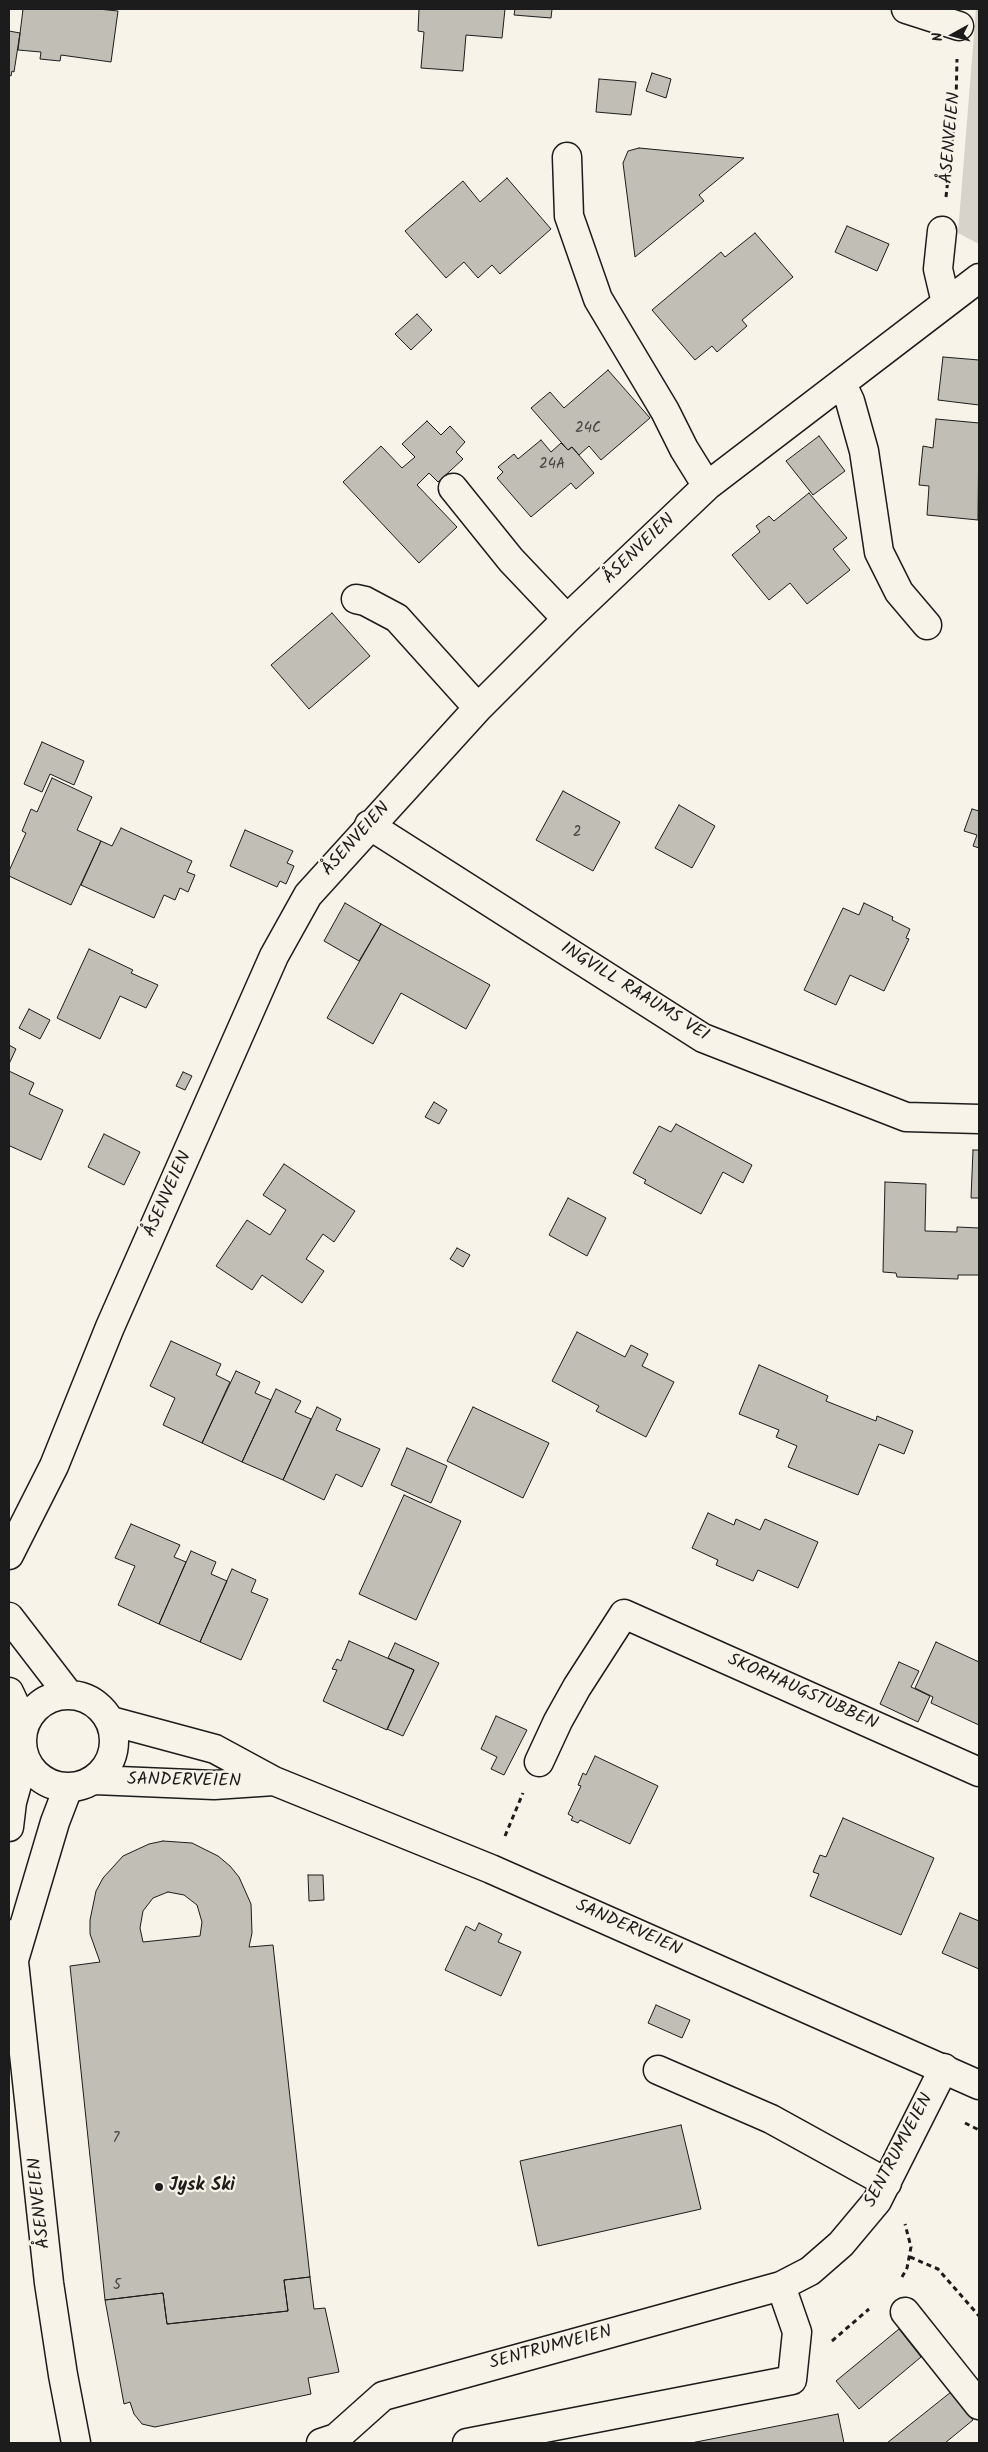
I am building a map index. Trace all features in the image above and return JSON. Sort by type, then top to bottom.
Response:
[{"type":"street","points":[[906,9],[959,26]]},
{"type":"street","points":[[566,157],[569,216],[598,299],[707,486]]},
{"type":"street","points":[[942,231],[938,269],[946,303]]},
{"type":"street","name":"ÅSENVEIEN","points":[[9,1555],[54,1466],[110,1327],[274,956],[308,895],[369,825],[478,708],[707,486],[979,278]]},
{"type":"street","points":[[842,384],[850,401],[864,451],[879,552],[899,592],[926,624]]},
{"type":"street","points":[[453,488],[511,560],[567,620]]},
{"type":"street","points":[[356,599],[365,600],[397,618],[478,708]]},
{"type":"street","name":"INGVILL RAAUMS VEI","points":[[369,825],[703,1038],[906,1117],[979,1120]]},
{"type":"street","name":"SKORHAUGSTUBBEN","points":[[539,1762],[576,1687],[624,1614],[979,1772]]},
{"type":"street","points":[[9,1617],[69,1695]]},
{"type":"street","points":[[9,1692],[32,1771],[42,1780],[54,1786],[68,1788]]},
{"type":"street","points":[[9,1827],[20,1735],[32,1712],[42,1702],[55,1696],[82,1696],[103,1710],[110,1721]]},
{"type":"street","name":"SANDERVEIEN","points":[[68,1788],[82,1786],[94,1780],[104,1771],[111,1760],[114,1747],[110,1721],[215,1749],[274,1781],[491,1869],[979,2085]]},
{"type":"street","name":"SANDERVEIEN","points":[[94,1780],[214,1785],[274,1781]]},
{"type":"street","name":"ÅSENVEIEN","points":[[14,1962],[55,1822],[68,1788]]},
{"type":"street","name":"ÅSENVEIEN","points":[[9,1934],[14,1962],[49,2283],[63,2375],[76,2443]]},
{"type":"street","name":"SENTRUMVEIEN","points":[[333,2442],[383,2396],[781,2286],[810,2271],[841,2244],[882,2192],[944,2068]]},
{"type":"street","points":[[658,2070],[771,2119],[882,2192]]},
{"type":"street","points":[[467,2443],[792,2380],[797,2332],[781,2286]]},
{"type":"street","points":[[906,2312],[979,2405]]},
{"type":"path","name":"ÅSENVEIEN","points":[[942,231],[956,104],[959,26]]},
{"type":"path","points":[[491,1869],[522,1795],[539,1762]]},
{"type":"path","points":[[965,2123],[979,2130]]},
{"type":"path","points":[[882,2192],[907,2227],[911,2247],[907,2268],[898,2283]]},
{"type":"path","points":[[910,2258],[938,2269],[979,2316]]},
{"type":"path","points":[[792,2380],[872,2306]]},
{"type":"shaded area","points":[[976,9],[979,9],[979,244],[958,233]]},
{"type":"building","points":[[23,9],[98,9],[118,11],[111,62],[61,55],[60,61],[40,59],[41,52],[18,50]]},
{"type":"building","points":[[419,9],[505,9],[502,38],[466,35],[463,71],[421,68],[424,32],[418,31]]},
{"type":"building","points":[[515,9],[552,9],[551,18],[514,15]]},
{"type":"building","points":[[9,31],[20,33],[14,72],[12,71],[11,76],[9,75]]},
{"type":"building","points":[[652,73],[671,79],[666,98],[646,91]]},
{"type":"building","points":[[599,79],[636,82],[631,115],[596,112]]},
{"type":"building","points":[[639,148],[744,158],[699,195],[704,201],[635,257],[623,163],[628,151]]},
{"type":"building","points":[[507,178],[551,229],[500,274],[492,265],[478,278],[464,262],[446,278],[405,231],[463,181],[480,202]]},
{"type":"building","points":[[847,226],[889,244],[877,271],[835,252]]},
{"type":"building","points":[[755,233],[793,277],[742,320],[747,326],[717,352],[712,346],[695,360],[652,310],[721,252],[725,257]]},
{"type":"building","points":[[417,314],[432,330],[411,350],[395,334]]},
{"type":"building","points":[[943,357],[979,360],[979,405],[938,400]]},
{"type":"building","points":[[608,370],[650,418],[601,460],[589,446],[579,455],[572,447],[568,450],[531,408],[550,392],[564,408]]},
{"type":"building","points":[[936,419],[979,423],[978,520],[927,515],[929,486],[919,485],[923,446],[933,448]]},
{"type":"building","points":[[427,421],[441,435],[450,426],[465,442],[456,452],[463,459],[438,482],[429,473],[417,485],[457,527],[419,563],[343,482],[381,446],[402,468],[415,457],[402,444]]},
{"type":"building","points":[[819,436],[845,471],[813,495],[786,461]]},
{"type":"building","points":[[541,440],[551,452],[561,443],[568,450],[572,447],[594,473],[576,489],[571,483],[531,517],[497,478],[503,472],[498,467],[514,454],[518,459]]},
{"type":"building","points":[[809,493],[847,538],[833,549],[850,570],[807,604],[790,583],[769,600],[732,555],[760,532],[756,526],[769,516],[774,521]]},
{"type":"building","points":[[332,613],[370,656],[309,709],[271,665]]},
{"type":"building","points":[[42,742],[84,761],[74,785],[50,774],[42,792],[24,784]]},
{"type":"building","points":[[52,778],[92,797],[77,830],[101,841],[71,905],[9,876],[9,871],[26,833],[22,831],[31,809],[37,812]]},
{"type":"building","points":[[563,791],[620,822],[593,871],[536,840]]},
{"type":"building","points":[[679,805],[715,826],[692,868],[655,848]]},
{"type":"building","points":[[972,809],[979,811],[979,848],[973,846],[977,835],[964,831]]},
{"type":"building","points":[[121,828],[192,861],[187,872],[195,875],[188,892],[180,888],[175,900],[164,895],[154,918],[81,885],[101,841],[112,846]]},
{"type":"building","points":[[245,830],[293,851],[287,863],[294,866],[286,884],[280,881],[277,887],[230,866]]},
{"type":"building","points":[[345,903],[381,924],[359,961],[324,941]]},
{"type":"building","points":[[864,903],[893,917],[892,920],[910,929],[906,938],[909,939],[884,991],[850,975],[836,1005],[804,990],[843,908],[859,915]]},
{"type":"building","points":[[381,924],[490,985],[466,1029],[401,993],[373,1044],[327,1018]]},
{"type":"building","points":[[89,949],[133,970],[131,973],[158,985],[146,1008],[120,996],[100,1039],[57,1018]]},
{"type":"building","points":[[29,1009],[50,1020],[40,1039],[19,1028]]},
{"type":"building","points":[[9,1045],[16,1049],[9,1064]]},
{"type":"building","points":[[9,1071],[34,1083],[29,1094],[63,1110],[41,1160],[10,1146],[9,1149]]},
{"type":"building","points":[[183,1072],[192,1076],[185,1090],[176,1086]]},
{"type":"building","points":[[434,1102],[447,1110],[439,1124],[425,1117]]},
{"type":"building","points":[[676,1124],[752,1165],[743,1183],[723,1172],[701,1214],[644,1183],[646,1180],[633,1173],[659,1126],[671,1132]]},
{"type":"building","points":[[104,1134],[140,1152],[124,1185],[88,1167]]},
{"type":"building","points":[[973,1150],[979,1150],[979,1198],[971,1198]]},
{"type":"building","points":[[284,1164],[355,1211],[334,1242],[323,1234],[306,1259],[324,1271],[302,1303],[262,1275],[252,1290],[216,1266],[247,1220],[270,1235],[286,1210],[263,1195]]},
{"type":"building","points":[[885,1182],[926,1184],[925,1231],[957,1232],[957,1227],[979,1228],[979,1275],[958,1275],[958,1279],[897,1277],[896,1273],[883,1272]]},
{"type":"building","points":[[568,1198],[606,1218],[587,1256],[549,1235]]},
{"type":"building","points":[[457,1248],[470,1255],[463,1267],[450,1259]]},
{"type":"building","points":[[577,1332],[625,1357],[631,1345],[648,1354],[642,1366],[674,1382],[646,1437],[596,1411],[599,1406],[552,1381]]},
{"type":"building","points":[[171,1341],[221,1364],[216,1375],[230,1382],[202,1443],[163,1425],[175,1398],[150,1386]]},
{"type":"building","points":[[759,1365],[828,1396],[826,1401],[876,1421],[877,1416],[913,1431],[904,1454],[879,1444],[858,1495],[788,1467],[797,1446],[776,1437],[779,1430],[739,1414]]},
{"type":"building","points":[[236,1371],[260,1382],[255,1393],[271,1400],[242,1462],[202,1443]]},
{"type":"building","points":[[276,1389],[301,1401],[295,1412],[311,1419],[283,1480],[242,1462]]},
{"type":"building","points":[[317,1407],[341,1419],[336,1430],[380,1449],[362,1487],[336,1474],[324,1500],[283,1480]]},
{"type":"building","points":[[473,1407],[549,1443],[523,1498],[447,1461]]},
{"type":"building","points":[[407,1448],[447,1466],[431,1503],[391,1485]]},
{"type":"building","points":[[404,1495],[461,1521],[416,1620],[359,1594]]},
{"type":"building","points":[[708,1513],[734,1525],[736,1519],[760,1530],[765,1519],[818,1542],[798,1588],[758,1570],[753,1581],[716,1565],[718,1560],[692,1548]]},
{"type":"building","points":[[131,1524],[180,1545],[174,1557],[186,1562],[159,1624],[118,1605],[135,1566],[115,1558]]},
{"type":"building","points":[[191,1551],[216,1562],[211,1574],[227,1581],[200,1642],[159,1624]]},
{"type":"building","points":[[232,1569],[256,1580],[251,1592],[268,1599],[241,1660],[200,1642]]},
{"type":"building","points":[[349,1641],[414,1670],[387,1730],[323,1701],[337,1670],[332,1669],[337,1659],[341,1661]]},
{"type":"building","points":[[936,1642],[979,1662],[979,1725],[931,1703],[933,1697],[915,1688]]},
{"type":"building","points":[[395,1643],[439,1663],[403,1736],[387,1729],[414,1670],[388,1658]]},
{"type":"building","points":[[899,1662],[919,1671],[911,1687],[930,1696],[918,1722],[880,1704]]},
{"type":"building","points":[[496,1716],[527,1730],[504,1775],[491,1769],[497,1757],[481,1749]]},
{"type":"building","points":[[595,1756],[658,1786],[630,1844],[580,1820],[578,1823],[571,1820],[573,1817],[568,1814],[581,1786],[578,1785],[583,1773],[586,1775]]},
{"type":"building","points":[[843,1818],[934,1858],[901,1935],[810,1896],[819,1874],[813,1872],[820,1855],[826,1857]]},
{"type":"building","points":[[163,1841],[192,1843],[218,1856],[239,1877],[251,1904],[252,1933],[249,1947],[273,1945],[310,2277],[284,2280],[288,2311],[167,2324],[163,2293],[105,2300],[70,1966],[100,1962],[90,1934],[90,1920],[96,1891],[103,1878],[123,1856],[149,1844]],"holes":[[[168,1892],[184,1895],[197,1905],[202,1922],[200,1936],[143,1942],[140,1928],[143,1911],[153,1898]]]},
{"type":"building","points":[[308,1875],[323,1875],[324,1900],[309,1901]]},
{"type":"building","points":[[960,1913],[979,1921],[979,1969],[942,1953]]},
{"type":"building","points":[[479,1923],[502,1934],[498,1942],[521,1952],[501,1996],[445,1970],[466,1926],[475,1931]]},
{"type":"building","points":[[656,2005],[690,2020],[682,2038],[648,2023]]},
{"type":"building","points":[[681,2125],[701,2209],[538,2246],[520,2161]]},
{"type":"building","points":[[310,2277],[314,2309],[325,2308],[339,2372],[308,2378],[311,2394],[155,2427],[142,2424],[134,2414],[130,2402],[124,2404],[105,2300],[163,2293],[167,2324],[288,2311],[284,2280]]},
{"type":"building","points":[[899,2329],[921,2357],[859,2409],[836,2381]]},
{"type":"building","points":[[951,2392],[973,2420],[945,2443],[887,2443]]},
{"type":"building","points":[[838,2414],[844,2443],[691,2443]]},
{"type":"place","name":"Jysk Ski","points":[[159,2187]]}]
